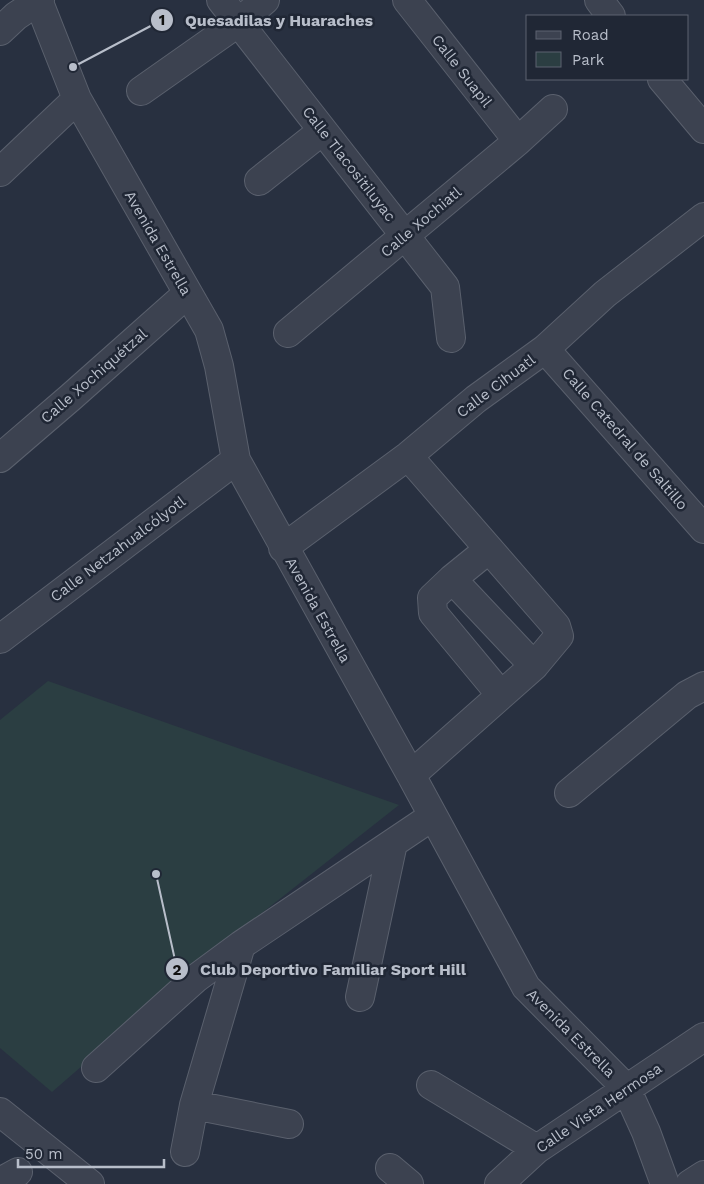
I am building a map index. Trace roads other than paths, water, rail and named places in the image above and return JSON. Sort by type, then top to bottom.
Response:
[{"type":"street","points":[[0,31],[16,16],[39,0]]},
{"type":"street","name":"Avenida Estrella","points":[[39,0],[77,99],[209,330],[219,366],[236,460],[526,987],[626,1088],[646,1132],[665,1184]]},
{"type":"street","name":"Calle Tlacositiluyac","points":[[221,0],[445,287],[451,338]]},
{"type":"street","points":[[141,92],[239,22],[265,0]]},
{"type":"street","name":"Calle Suapil","points":[[407,0],[518,141]]},
{"type":"street","points":[[599,0],[610,15]]},
{"type":"street","points":[[663,80],[704,129]]},
{"type":"street","points":[[0,172],[77,99]]},
{"type":"street","name":"Calle Xochiatl","points":[[288,333],[406,236],[553,109]]},
{"type":"street","points":[[259,181],[322,131]]},
{"type":"street","name":"Calle Cihuatl","points":[[283,548],[408,456],[476,399],[545,349],[605,294],[704,217]]},
{"type":"street","name":"Calle Xochiquétzal","points":[[0,458],[72,397],[187,294]]},
{"type":"street","name":"Calle Catedral de Saltillo","points":[[545,349],[704,529]]},
{"type":"street","points":[[408,456],[556,626],[559,636],[534,666],[411,775]]},
{"type":"street","name":"Calle Netzahualcólyotl","points":[[0,639],[236,460]]},
{"type":"street","points":[[489,549],[432,598],[433,613],[501,695]]},
{"type":"street","points":[[452,579],[534,666]]},
{"type":"street","points":[[569,793],[687,695],[704,686]]},
{"type":"street","points":[[96,1068],[195,980],[241,945],[433,816]]},
{"type":"street","points":[[360,997],[393,843]]},
{"type":"street","points":[[185,1152],[194,1105],[241,945]]},
{"type":"street","name":"Calle Vista Hermosa","points":[[498,1184],[537,1149],[704,1037]]},
{"type":"street","points":[[431,1085],[537,1149]]},
{"type":"street","points":[[194,1105],[289,1124]]},
{"type":"street","points":[[0,1112],[90,1184]]},
{"type":"street","points":[[690,1184],[704,1175]]},
{"type":"place","name":"Quesadilas y Huaraches","points":[[73,67]]},
{"type":"place","name":"Club Deportivo Familiar Sport Hill","points":[[156,874]]}]
